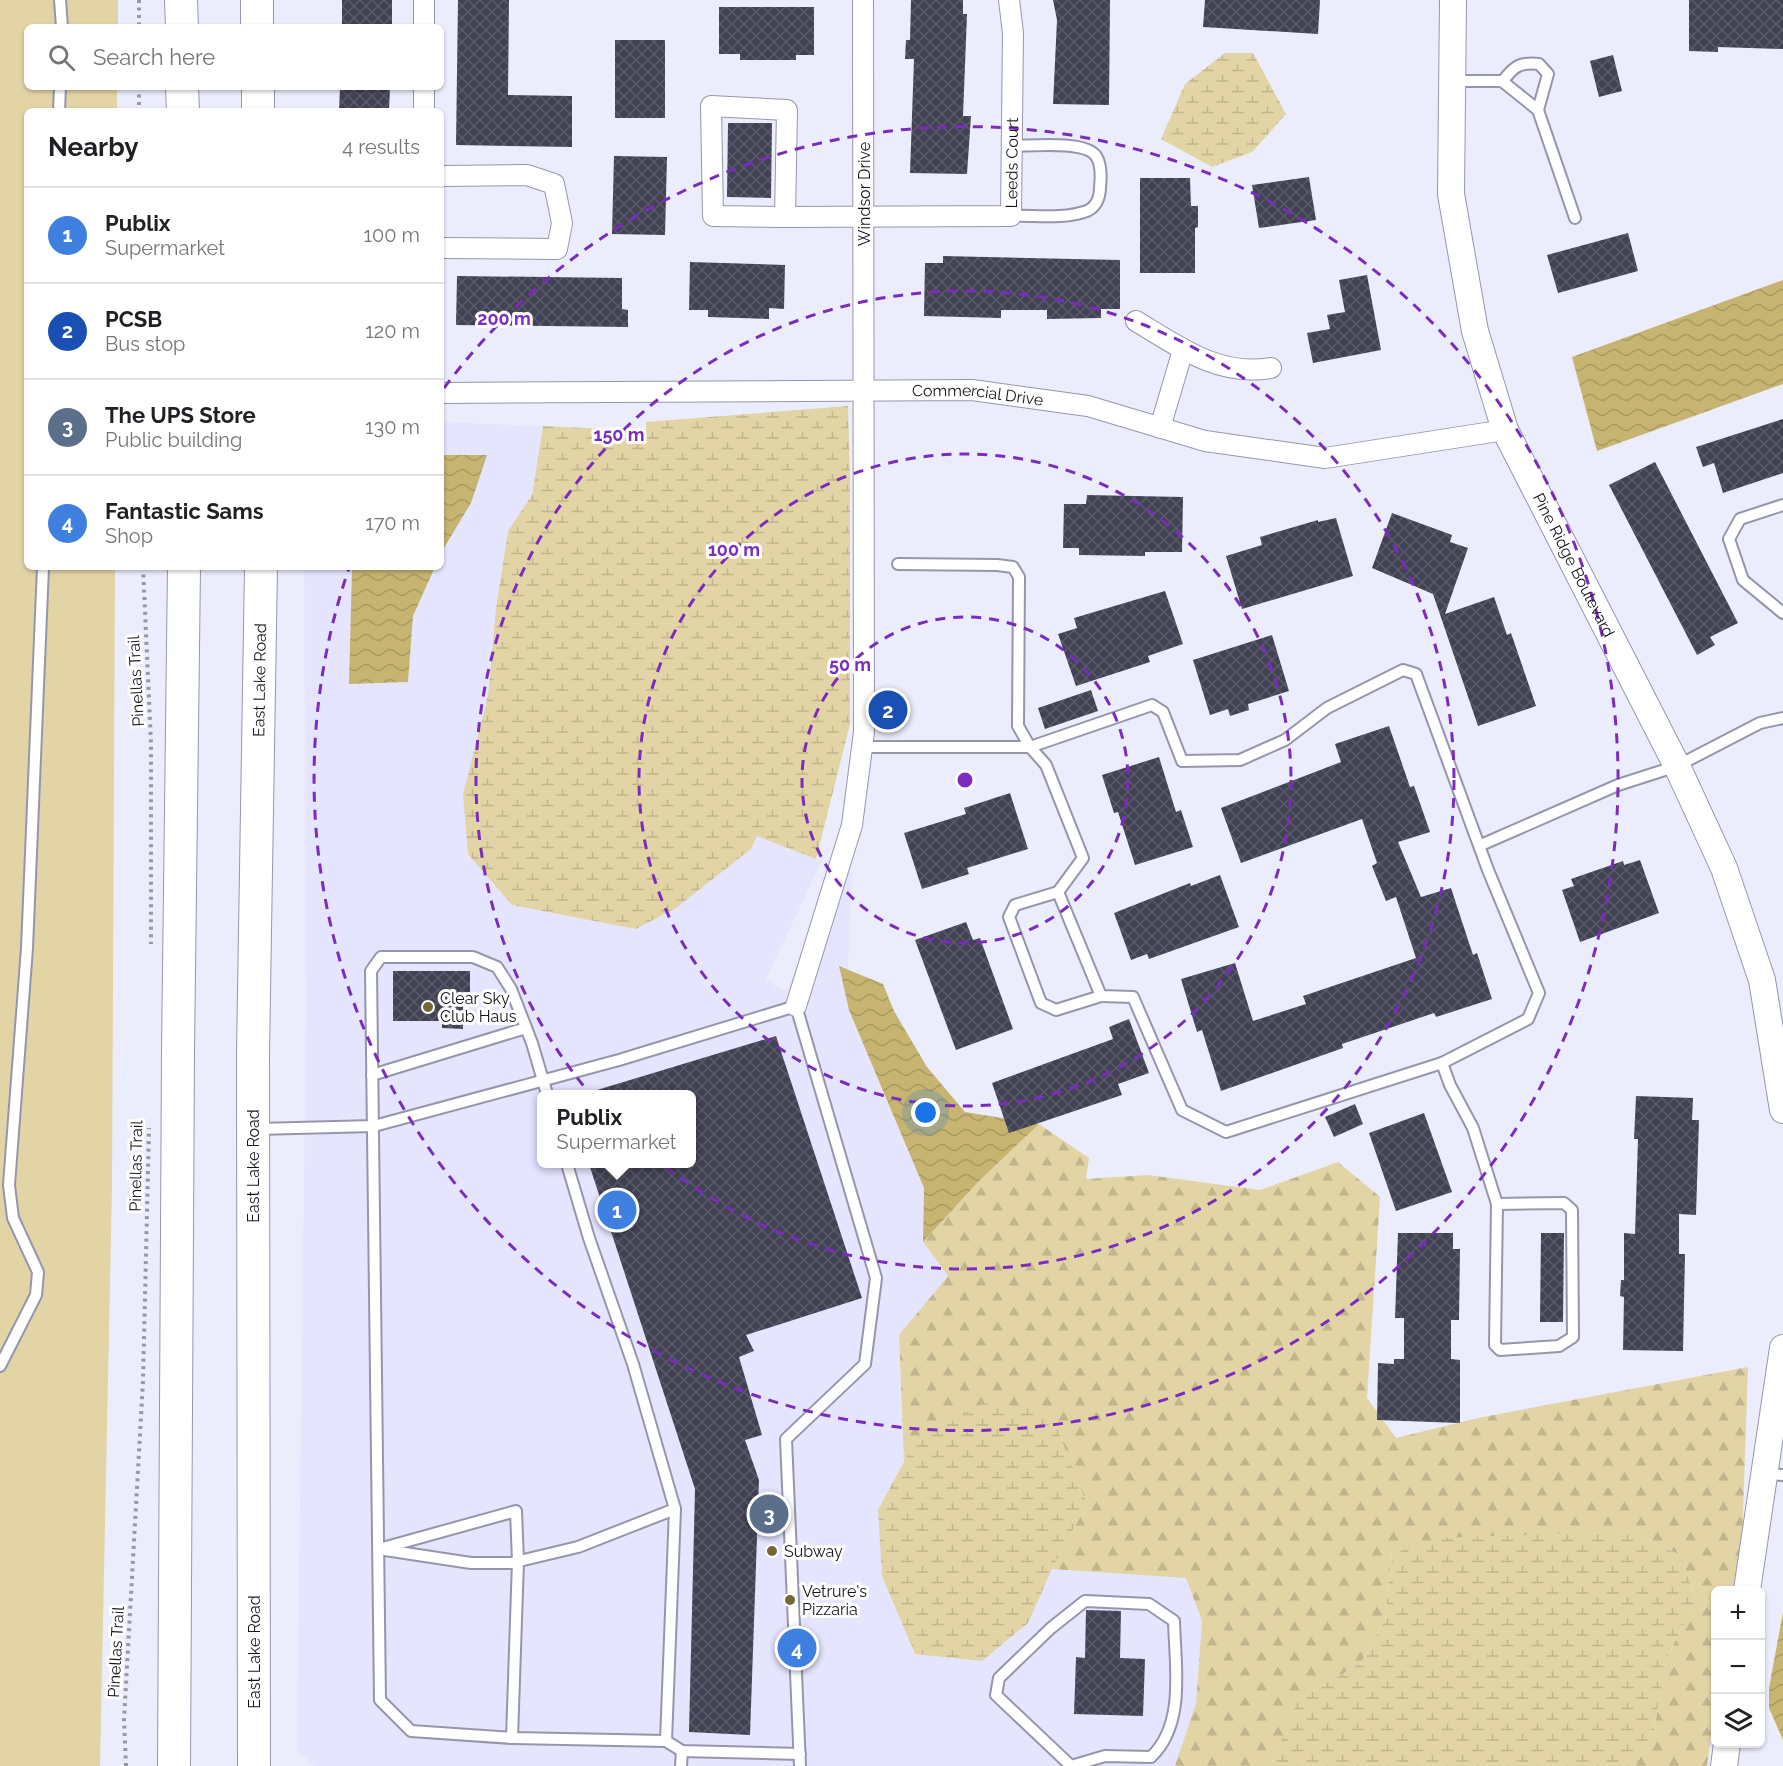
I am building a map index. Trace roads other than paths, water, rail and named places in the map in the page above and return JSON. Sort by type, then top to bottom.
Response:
[{"type":"main road","points":[[181,0],[182,24]]},
{"type":"main road","points":[[257,0],[257,24]]},
{"type":"main road","points":[[182,90],[183,108]]},
{"type":"main road","points":[[258,90],[258,108]]},
{"type":"main road","points":[[174,1766],[178,1052],[184,570]]},
{"type":"main road","name":"East Lake Road","points":[[254,1766],[253,1130],[261,570]]},
{"type":"street","points":[[424,0],[424,24]]},
{"type":"street","name":"Windsor Drive","points":[[796,1006],[852,825],[862,747],[865,216],[862,0]]},
{"type":"street","name":"Leeds Court","points":[[784,217],[787,110],[711,106],[713,216],[784,217],[1011,216],[1013,33],[1009,0]]},
{"type":"street","name":"Pine Ridge Boulevard","points":[[1453,0],[1451,194],[1475,331],[1505,430],[1677,766],[1724,868],[1762,980],[1783,1110]]},
{"type":"street","points":[[424,90],[424,108]]},
{"type":"street","points":[[444,176],[527,175],[554,184],[562,223],[557,249],[444,249]]},
{"type":"street","points":[[1136,321],[1183,350],[1214,365],[1237,370],[1271,368]]},
{"type":"street","points":[[1160,428],[1183,350]]},
{"type":"street","name":"Commercial Drive","points":[[444,393],[972,390],[1088,406],[1205,441],[1325,458],[1505,430]]},
{"type":"street","points":[[1748,1586],[1774,1474],[1783,1348]]},
{"type":"street","points":[[1724,1766],[1726,1748]]},
{"type":"lane","points":[[60,0],[62,24]]},
{"type":"lane","points":[[1503,81],[1513,67],[1523,62],[1539,64],[1548,74],[1538,110]]},
{"type":"lane","points":[[1451,81],[1503,81],[1538,110],[1575,218]]},
{"type":"lane","points":[[59,108],[60,90]]},
{"type":"lane","points":[[1011,216],[1086,212],[1097,204],[1101,169],[1096,155],[1086,148],[1068,145],[1012,146]]},
{"type":"lane","points":[[1783,505],[1740,519],[1728,539],[1743,580],[1783,614]]},
{"type":"lane","points":[[862,747],[1030,747],[1152,705],[1162,712],[1182,761],[1240,760],[1285,740],[1327,708],[1403,670],[1416,674],[1481,845],[1488,870],[1539,993],[1528,1019],[1442,1063],[1226,1132],[1182,1110],[1133,997],[1101,996],[1056,1010],[1041,1003],[1009,917],[1015,905],[1058,891],[1083,858],[1046,765],[1030,747],[1018,726],[1018,577],[1013,567],[898,564]]},
{"type":"lane","points":[[0,1366],[36,1295],[38,1282],[38,1272],[13,1218],[9,1185],[27,948],[43,570]]},
{"type":"lane","points":[[1481,845],[1618,785],[1677,766],[1760,723],[1783,718]]},
{"type":"lane","points":[[1058,891],[1101,996]]},
{"type":"lane","points":[[546,1090],[511,989],[497,967],[473,957],[381,957],[371,971],[380,1700],[411,1731],[512,1738],[666,1741],[682,1751],[800,1754]]},
{"type":"lane","points":[[253,1130],[374,1126],[543,1081],[796,1006],[876,1278],[865,1364],[786,1439],[800,1766]]},
{"type":"lane","points":[[372,1075],[526,1028]]},
{"type":"lane","points":[[1442,1063],[1450,1085],[1473,1128],[1497,1204],[1495,1345],[1500,1350],[1559,1346],[1573,1338],[1572,1210],[1564,1203],[1497,1204]]},
{"type":"lane","points":[[568,1168],[589,1238],[633,1364],[675,1509],[666,1741]]},
{"type":"lane","points":[[379,1549],[471,1563],[518,1561],[579,1548],[675,1509]]},
{"type":"lane","points":[[379,1549],[516,1511],[518,1561],[512,1738]]},
{"type":"lane","points":[[1085,1601],[1149,1604],[1174,1621],[1176,1679],[1171,1726],[1164,1745],[1151,1757],[1105,1756],[1071,1766],[996,1695],[999,1678],[1051,1628],[1085,1601]]},
{"type":"lane","points":[[681,1766],[682,1751]]},
{"type":"water","points":[[1783,280],[1783,384],[1597,451],[1572,357]]},
{"type":"water","points":[[444,455],[487,455],[471,503],[444,548]]},
{"type":"water","points":[[352,570],[434,570],[413,616],[408,682],[349,684]]},
{"type":"water","points":[[839,966],[883,984],[894,1011],[927,1067],[965,1112],[1039,1124],[980,1180],[923,1242],[924,1188],[849,1010]]},
{"type":"water","points":[[1783,1612],[1783,1740],[1769,1708],[1769,1688]]},
{"type":"place","name":"PCSB","points":[[888,710]]},
{"type":"place","name":"Clear Sky Club Haus","points":[[428,1007]]},
{"type":"place","name":"Publix","points":[[617,1210]]},
{"type":"place","name":"The UPS Store","points":[[769,1514]]},
{"type":"place","name":"Subway","points":[[772,1551]]},
{"type":"place","name":"Vetrure's Pizzaria","points":[[790,1600]]},
{"type":"place","name":"Fantastic Sams","points":[[797,1648]]}]
